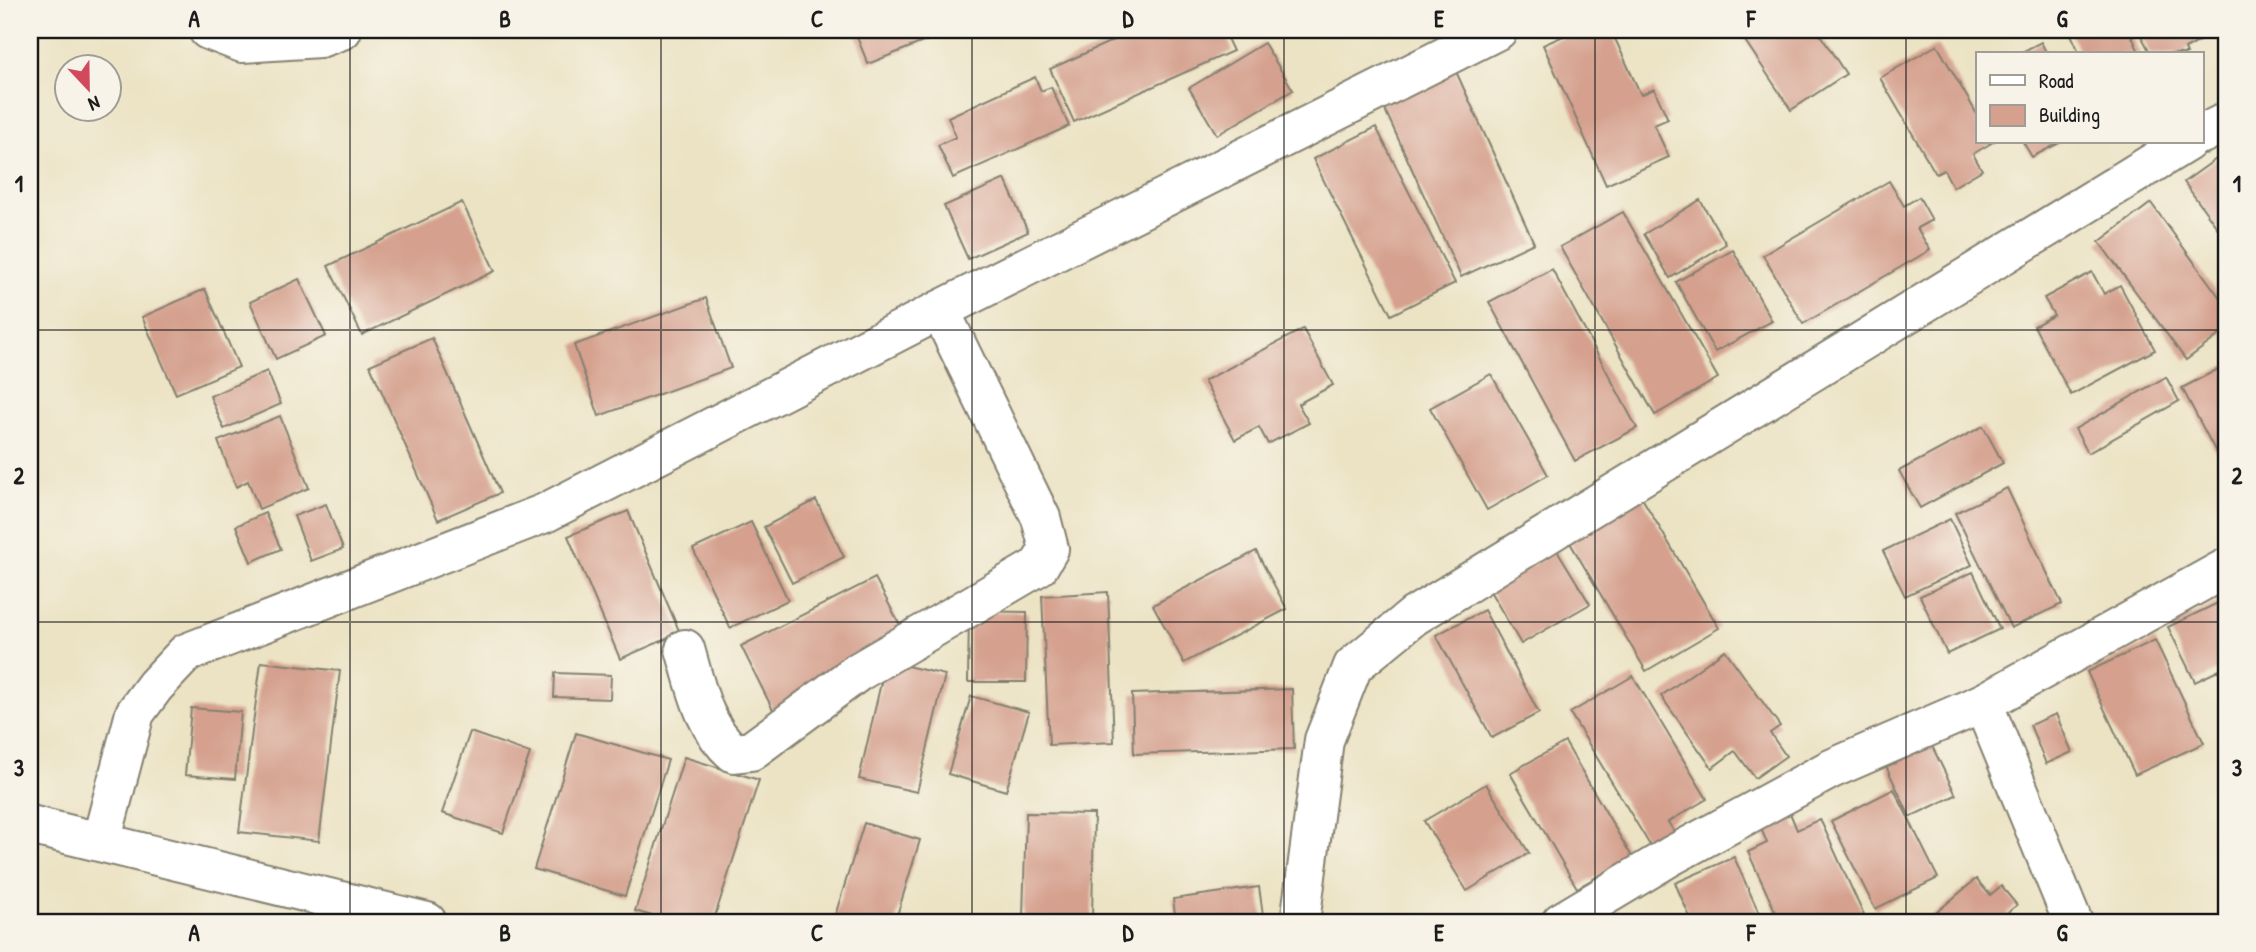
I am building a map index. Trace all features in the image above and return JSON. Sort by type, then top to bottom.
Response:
[{"type":"street","points":[[208,30],[242,43],[320,38],[342,30]]},
{"type":"street","points":[[101,842],[135,713],[155,686],[186,653],[545,513],[940,310],[1498,30]]},
{"type":"street","points":[[2204,133],[2226,122]]},
{"type":"street","points":[[1300,922],[1324,740],[1353,666],[1414,616],[2184,144]]},
{"type":"street","points":[[685,649],[706,716],[717,739],[734,753],[751,751],[858,672],[1039,566],[1049,549],[1041,518],[940,310]]},
{"type":"street","points":[[1560,922],[1671,856],[1831,769],[1983,703],[2226,568]]},
{"type":"street","points":[[1983,703],[2073,922]]},
{"type":"street","points":[[30,825],[426,922]]},
{"type":"building","points":[[854,30],[953,30],[868,64]]},
{"type":"building","points":[[1136,30],[1223,30],[1233,51],[1074,122],[1050,69]]},
{"type":"building","points":[[1577,30],[1611,30],[1641,95],[1654,89],[1668,119],[1654,125],[1669,157],[1606,185],[1543,45]]},
{"type":"building","points":[[1738,30],[1817,30],[1846,74],[1791,110]]},
{"type":"building","points":[[2069,30],[2129,30],[2139,52],[2079,52]]},
{"type":"building","points":[[2138,30],[2211,30],[2213,34],[2185,49],[2186,52],[2150,52]]},
{"type":"building","points":[[2041,42],[2046,52],[2022,52]]},
{"type":"building","points":[[1264,43],[1293,90],[1217,135],[1189,88]]},
{"type":"building","points":[[1937,45],[1976,113],[1976,144],[1990,144],[1973,154],[1982,170],[1953,187],[1944,170],[1936,174],[1880,78]]},
{"type":"building","points":[[1454,67],[1534,243],[1461,277],[1381,101]]},
{"type":"building","points":[[1035,77],[1041,91],[1051,87],[1069,126],[953,178],[938,145],[956,137],[948,117]]},
{"type":"building","points":[[1376,127],[1455,283],[1391,315],[1313,159]]},
{"type":"building","points":[[2024,144],[2057,144],[2032,157]]},
{"type":"building","points":[[2226,152],[2226,240],[2184,182]]},
{"type":"building","points":[[1005,179],[1028,232],[968,259],[944,206]]},
{"type":"building","points":[[1889,181],[1904,206],[1919,197],[1932,220],[1917,228],[1930,250],[1803,324],[1763,255]]},
{"type":"building","points":[[1700,200],[1726,244],[1670,278],[1644,234]]},
{"type":"building","points":[[462,202],[495,271],[362,335],[328,266]]},
{"type":"building","points":[[2151,203],[2226,306],[2226,330],[2186,360],[2099,242]]},
{"type":"building","points":[[1623,212],[1718,378],[1655,415],[1560,247]]},
{"type":"building","points":[[1733,250],[1772,321],[1715,352],[1676,282]]},
{"type":"building","points":[[1552,269],[1637,428],[1575,461],[1489,302]]},
{"type":"building","points":[[2092,272],[2104,294],[2120,285],[2155,350],[2071,395],[2034,326],[2054,315],[2044,298]]},
{"type":"building","points":[[299,279],[326,336],[276,359],[250,302]]},
{"type":"building","points":[[205,289],[239,367],[176,394],[142,317]]},
{"type":"building","points":[[706,298],[731,368],[599,416],[574,345]]},
{"type":"building","points":[[1303,329],[1333,385],[1298,404],[1309,423],[1268,444],[1259,427],[1235,440],[1204,381]]},
{"type":"building","points":[[432,338],[500,493],[438,520],[370,365]]},
{"type":"building","points":[[2226,365],[2226,471],[2182,388]]},
{"type":"building","points":[[267,371],[281,404],[224,429],[210,396]]},
{"type":"building","points":[[1491,374],[1548,475],[1487,510],[1430,408]]},
{"type":"building","points":[[2166,377],[2179,401],[2088,453],[2075,429]]},
{"type":"building","points":[[280,416],[309,488],[259,509],[248,481],[236,487],[218,441]]},
{"type":"building","points":[[1983,426],[2003,463],[1920,508],[1899,471]]},
{"type":"building","points":[[2007,488],[2062,604],[2011,628],[1955,513]]},
{"type":"building","points":[[1642,498],[1719,628],[1646,671],[1569,541]]},
{"type":"building","points":[[816,500],[844,557],[792,583],[764,527]]},
{"type":"building","points":[[326,504],[343,549],[311,561],[294,516]]},
{"type":"building","points":[[628,511],[680,633],[620,659],[568,536]]},
{"type":"building","points":[[265,513],[281,549],[251,562],[236,526]]},
{"type":"building","points":[[1950,519],[1972,565],[1905,596],[1883,551]]},
{"type":"building","points":[[751,522],[788,600],[730,628],[693,549]]},
{"type":"building","points":[[1557,550],[1590,604],[1521,644],[1490,591]]},
{"type":"building","points":[[1256,551],[1287,609],[1184,663],[1153,605]]},
{"type":"building","points":[[1973,572],[2000,629],[1947,654],[1920,596]]},
{"type":"building","points":[[875,578],[908,640],[773,710],[741,646]]},
{"type":"building","points":[[1108,592],[1114,742],[1049,745],[1042,596]]},
{"type":"building","points":[[2226,599],[2226,667],[2195,682],[2168,627]]},
{"type":"building","points":[[1484,610],[1539,713],[1492,738],[1436,635]]},
{"type":"building","points":[[969,611],[1027,612],[1026,682],[968,682]]},
{"type":"building","points":[[2155,640],[2204,743],[2135,775],[2087,672]]},
{"type":"building","points":[[1725,650],[1780,726],[1770,733],[1786,756],[1755,778],[1735,751],[1712,768],[1661,696]]},
{"type":"building","points":[[886,661],[945,675],[917,792],[859,779]]},
{"type":"building","points":[[261,662],[340,671],[319,841],[239,832]]},
{"type":"building","points":[[555,673],[611,675],[610,699],[554,697]]},
{"type":"building","points":[[1633,676],[1707,799],[1668,822],[1675,833],[1651,847],[1570,713]]},
{"type":"building","points":[[1292,689],[1294,749],[1134,754],[1132,694]]},
{"type":"building","points":[[971,696],[1029,712],[1006,791],[948,774]]},
{"type":"building","points":[[191,708],[241,712],[235,779],[185,775]]},
{"type":"building","points":[[2056,714],[2072,752],[2046,764],[2030,725]]},
{"type":"building","points":[[470,732],[530,753],[503,833],[442,813]]},
{"type":"building","points":[[576,733],[668,760],[625,896],[534,869]]},
{"type":"building","points":[[1565,742],[1632,857],[1577,888],[1510,773]]},
{"type":"building","points":[[1931,744],[1956,795],[1910,817],[1886,766]]},
{"type":"building","points":[[684,757],[759,780],[713,922],[673,922],[635,911]]},
{"type":"building","points":[[1486,784],[1529,853],[1467,891],[1424,821]]},
{"type":"building","points":[[1894,789],[1938,878],[1875,909],[1831,821]]},
{"type":"building","points":[[1026,813],[1094,814],[1092,919],[1023,917]]},
{"type":"building","points":[[1790,813],[1797,830],[1820,819],[1867,922],[1780,922],[1748,852],[1767,843],[1760,826]]},
{"type":"building","points":[[864,823],[920,840],[895,922],[833,922]]},
{"type":"building","points":[[1734,857],[1763,922],[1692,922],[1675,883]]},
{"type":"building","points":[[1976,879],[1990,895],[2001,886],[2017,905],[2007,913],[2015,922],[1925,922]]},
{"type":"building","points":[[1259,887],[1264,922],[1176,922],[1173,899]]}]
